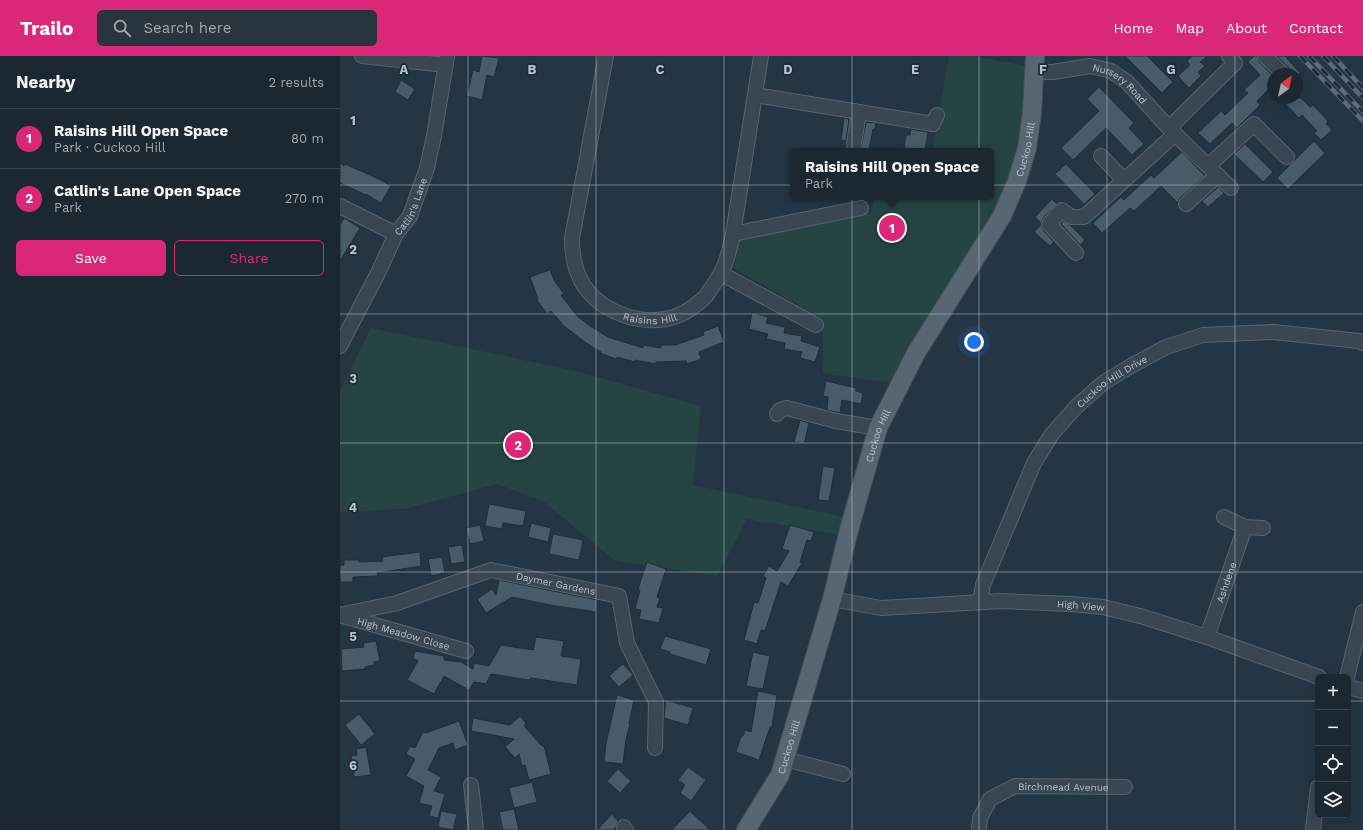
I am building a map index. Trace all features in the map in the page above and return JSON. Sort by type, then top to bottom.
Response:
[{"type":"main road","name":"Cuckoo Hill","points":[[746,830],[780,775],[832,599],[850,526],[878,428],[916,353],[1002,216],[1014,188],[1027,148],[1032,113],[1035,64]]},
{"type":"street","points":[[362,56],[447,60]]},
{"type":"street","name":"Raisins Hill","points":[[606,56],[572,238],[572,256],[578,275],[589,292],[604,305],[625,316],[646,320],[666,319],[687,311],[704,298],[722,274],[728,258],[733,234],[761,56]]},
{"type":"street","points":[[1265,56],[1276,68]]},
{"type":"street","points":[[1076,252],[1049,224],[1062,210],[1071,217],[1084,217],[1124,180],[1172,131],[1235,58]]},
{"type":"street","name":"Catlin's Lane","points":[[340,346],[378,273],[396,234],[410,216],[427,168],[447,60]]},
{"type":"street","name":"Nursery Road","points":[[1035,64],[1053,72],[1090,66],[1111,72],[1127,82],[1172,131],[1231,188]]},
{"type":"street","points":[[755,95],[933,124],[937,115]]},
{"type":"street","points":[[854,144],[859,112]]},
{"type":"street","points":[[1186,204],[1213,170],[1254,124],[1287,157]]},
{"type":"street","points":[[1101,156],[1124,180]]},
{"type":"street","points":[[340,206],[396,234]]},
{"type":"street","points":[[733,234],[861,208]]},
{"type":"street","points":[[722,274],[816,325]]},
{"type":"street","name":"Cuckoo Hill Drive","points":[[980,602],[983,585],[1034,464],[1052,434],[1076,408],[1103,383],[1131,366],[1166,348],[1203,335],[1273,332],[1359,341],[1363,343]]},
{"type":"street","points":[[778,414],[780,410],[787,408],[836,421],[878,428]]},
{"type":"street","points":[[1224,517],[1245,527],[1263,528]]},
{"type":"street","name":"Ashdene","points":[[1208,637],[1245,527]]},
{"type":"street","name":"Daymer Gardens","points":[[340,615],[397,603],[492,570],[619,596],[626,643],[656,702],[655,748]]},
{"type":"street","name":"High View","points":[[832,599],[881,608],[980,602],[1032,601],[1103,607],[1144,617],[1208,637],[1315,676]]},
{"type":"street","points":[[1348,674],[1363,612]]},
{"type":"street","name":"High Meadow Close","points":[[340,615],[466,651]]},
{"type":"street","points":[[1351,688],[1363,691]]},
{"type":"street","points":[[785,759],[843,774]]},
{"type":"street","points":[[471,785],[476,830]]},
{"type":"street","name":"Birchmead Avenue","points":[[979,830],[980,818],[990,799],[1015,786],[1125,787]]},
{"type":"street","points":[[1313,830],[1315,813]]},
{"type":"green space","points":[[949,56],[972,56],[1028,66],[1019,145],[1008,179],[993,216],[893,383],[823,373],[823,319],[734,269],[739,241],[871,213],[874,200],[994,200],[994,148],[933,148]]},
{"type":"green space","points":[[371,328],[572,370],[701,406],[693,485],[845,517],[841,535],[747,519],[717,576],[614,560],[544,502],[497,484],[405,509],[340,512],[340,391]]},
{"type":"building","points":[[482,56],[499,58],[494,77],[487,75],[482,100],[467,96],[473,70],[479,72]]},
{"type":"building","points":[[1125,56],[1147,56],[1173,82],[1162,93]]},
{"type":"building","points":[[1192,56],[1207,56],[1200,62],[1205,66],[1198,72],[1201,76],[1189,88],[1178,76],[1190,65],[1187,61]]},
{"type":"building","points":[[1254,56],[1257,56],[1259,62],[1267,70],[1267,91],[1257,101],[1260,105],[1237,128],[1232,123],[1210,144],[1198,133],[1221,111],[1225,115],[1248,93],[1244,90],[1260,75],[1248,62]]},
{"type":"building","points":[[1277,56],[1285,56],[1296,68],[1289,68]]},
{"type":"building","points":[[401,80],[415,89],[408,100],[395,92]]},
{"type":"building","points":[[1099,87],[1134,123],[1129,128],[1144,144],[1132,155],[1106,128],[1073,160],[1061,148],[1099,111],[1087,99]]},
{"type":"building","points":[[1303,100],[1310,107],[1313,105],[1328,121],[1326,124],[1332,130],[1321,140],[1314,133],[1317,131],[1302,115],[1299,118],[1286,104],[1303,104]]},
{"type":"building","points":[[844,118],[849,119],[846,141],[841,140]]},
{"type":"building","points":[[866,122],[876,123],[875,129],[873,129],[869,148],[861,148]]},
{"type":"building","points":[[911,129],[928,132],[925,148],[904,148],[906,135],[910,135]]},
{"type":"building","points":[[1314,141],[1325,153],[1288,189],[1277,178]]},
{"type":"building","points":[[1245,144],[1273,172],[1263,182],[1234,154]]},
{"type":"building","points":[[1182,152],[1205,176],[1180,198],[1178,203],[1161,186],[1134,211],[1130,208],[1102,233],[1093,223],[1121,197],[1124,200],[1151,175],[1154,178]]},
{"type":"building","points":[[340,163],[344,166],[345,164],[379,179],[391,186],[381,203],[366,194],[340,183]]},
{"type":"building","points":[[1066,164],[1095,194],[1084,204],[1055,174]]},
{"type":"building","points":[[1218,187],[1224,193],[1208,207],[1202,201]]},
{"type":"building","points":[[1052,199],[1057,204],[1043,218],[1041,223],[1035,217]]},
{"type":"building","points":[[344,218],[360,228],[340,261],[340,225]]},
{"type":"building","points":[[1063,221],[1070,225],[1085,240],[1080,245],[1061,224]]},
{"type":"building","points":[[1041,225],[1043,230],[1054,242],[1050,246],[1034,232]]},
{"type":"building","points":[[550,270],[554,280],[564,294],[561,295],[577,316],[608,337],[643,348],[643,345],[661,348],[661,345],[675,345],[704,335],[703,332],[718,326],[724,342],[699,352],[701,359],[687,364],[686,361],[656,362],[656,364],[635,360],[635,362],[617,357],[616,359],[600,353],[601,352],[586,343],[564,326],[551,311],[547,314],[537,300],[538,299],[530,277]]},
{"type":"building","points":[[752,313],[768,317],[766,323],[785,327],[784,333],[802,336],[801,341],[820,347],[815,362],[800,358],[802,352],[784,349],[785,343],[766,339],[768,334],[749,329]]},
{"type":"building","points":[[826,381],[856,388],[856,391],[863,393],[861,404],[842,400],[840,413],[827,410],[828,397],[823,396]]},
{"type":"building","points":[[800,420],[809,423],[804,444],[794,442]]},
{"type":"building","points":[[823,466],[835,468],[829,501],[818,500]]},
{"type":"building","points":[[489,504],[526,511],[523,526],[503,523],[502,529],[485,526]]},
{"type":"building","points":[[531,523],[551,528],[548,542],[528,537]]},
{"type":"building","points":[[480,525],[484,541],[470,544],[466,528]]},
{"type":"building","points":[[790,525],[814,532],[811,541],[807,540],[800,562],[802,563],[788,586],[781,582],[765,631],[761,630],[757,644],[744,640],[754,602],[758,603],[766,578],[763,576],[769,566],[777,571],[789,551],[782,549]]},
{"type":"building","points":[[553,534],[583,540],[579,560],[549,554]]},
{"type":"building","points":[[462,545],[465,562],[451,564],[448,547]]},
{"type":"building","points":[[420,552],[421,566],[377,573],[378,576],[353,577],[353,582],[340,582],[340,565],[344,565],[344,560],[359,560],[359,562],[383,561],[382,557]]},
{"type":"building","points":[[442,557],[445,573],[431,576],[428,559]]},
{"type":"building","points":[[647,562],[666,569],[657,597],[660,598],[657,607],[663,608],[659,623],[639,619],[641,610],[635,609],[640,590],[638,589]]},
{"type":"building","points":[[499,580],[597,600],[596,612],[512,597],[486,613],[477,599],[492,589],[496,595]]},
{"type":"building","points":[[665,636],[711,649],[706,665],[670,654],[670,652],[660,649]]},
{"type":"building","points":[[536,637],[564,641],[561,656],[581,659],[577,685],[491,674],[486,684],[474,682],[469,690],[444,676],[434,694],[407,680],[418,661],[413,658],[415,651],[444,656],[444,660],[461,662],[473,669],[474,663],[489,666],[501,645],[533,650]]},
{"type":"building","points":[[376,641],[380,661],[374,662],[374,665],[365,667],[365,669],[342,671],[341,649],[364,647],[363,643]]},
{"type":"building","points":[[753,652],[770,656],[763,689],[746,686]]},
{"type":"building","points":[[623,664],[633,675],[619,687],[609,676]]},
{"type":"building","points":[[758,691],[777,695],[772,727],[770,727],[759,760],[736,752],[741,736],[743,736],[745,730],[751,732]]},
{"type":"building","points":[[617,695],[634,700],[626,739],[623,764],[604,762],[606,743]]},
{"type":"building","points":[[666,700],[693,708],[688,725],[664,718]]},
{"type":"building","points":[[359,714],[375,734],[361,745],[345,725]]},
{"type":"building","points":[[520,716],[526,723],[524,726],[542,746],[544,746],[551,774],[529,780],[525,765],[522,766],[519,754],[515,758],[505,747],[514,739],[471,731],[473,718],[510,725]]},
{"type":"building","points":[[459,721],[468,745],[455,750],[453,743],[439,748],[428,770],[441,777],[434,791],[445,794],[438,818],[429,816],[432,806],[419,803],[424,786],[406,776],[415,759],[406,754],[410,746],[415,748],[423,732],[426,733]]},
{"type":"building","points":[[366,747],[371,775],[354,777],[351,756],[357,755],[356,749]]},
{"type":"building","points":[[688,767],[706,780],[691,801],[680,793],[685,785],[678,780]]},
{"type":"building","points":[[618,769],[631,781],[620,793],[607,781]]},
{"type":"building","points":[[532,782],[537,802],[514,808],[509,788]]},
{"type":"building","points":[[514,809],[519,830],[503,830],[499,812]]},
{"type":"building","points":[[441,811],[457,814],[453,830],[438,827]]},
{"type":"building","points":[[690,811],[710,830],[672,830]]},
{"type":"building","points":[[612,814],[618,821],[616,827],[613,830],[597,830]]},
{"type":"railway","points":[[1300,56],[1363,121]]},
{"type":"railway","points":[[1309,56],[1363,112]]},
{"type":"railway","points":[[1323,56],[1363,98]]},
{"type":"railway","points":[[1333,56],[1363,88]]},
{"type":"place","name":"Raisins Hill Open Space","points":[[892,228]]},
{"type":"place","name":"Catlin's Lane Open Space","points":[[518,445]]}]
